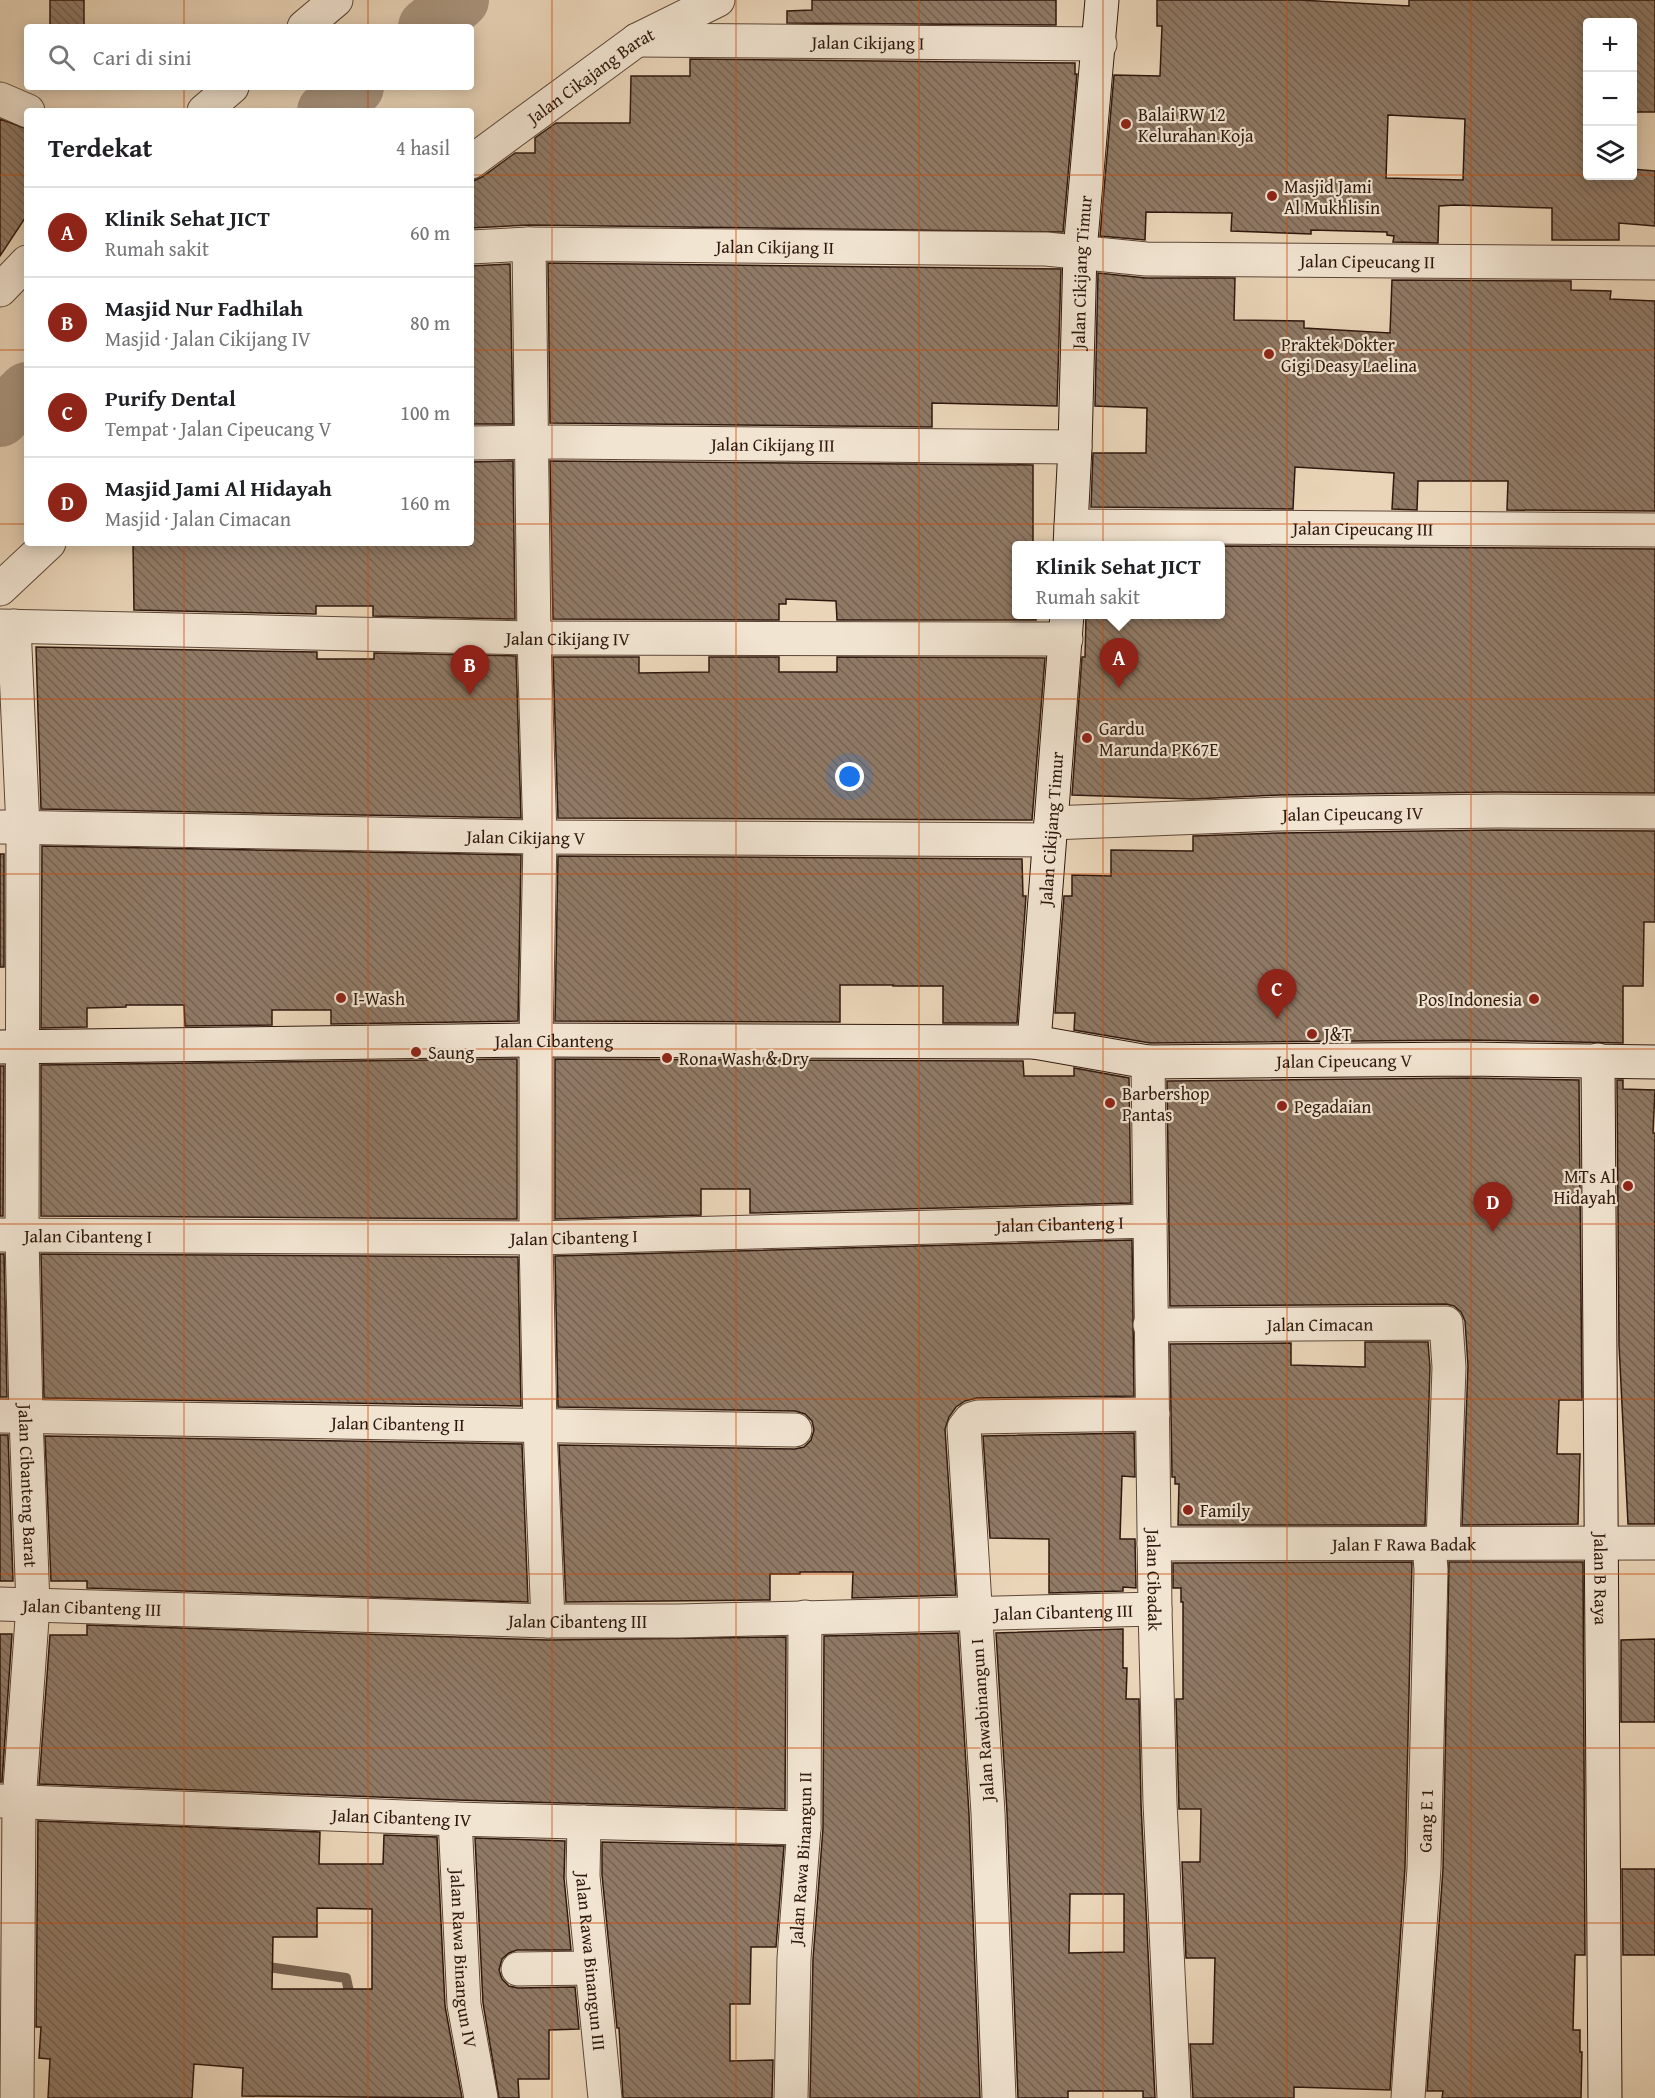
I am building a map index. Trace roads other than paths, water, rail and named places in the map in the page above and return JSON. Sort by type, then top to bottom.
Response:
[{"type":"street","points":[[308,24],[336,0]]},
{"type":"street","name":"Jalan Cikajang Barat","points":[[474,160],[637,40],[718,0]]},
{"type":"street","name":"Jalan Cikijang Timur","points":[[1071,536],[1076,447],[1080,251],[1100,44],[1102,0]]},
{"type":"street","name":"Jalan Cikijang I","points":[[637,40],[1100,44]]},
{"type":"street","points":[[208,108],[228,90]]},
{"type":"street","points":[[0,99],[24,109]]},
{"type":"street","points":[[529,244],[534,638],[540,837],[536,1040],[536,1238],[540,1427],[548,1621]]},
{"type":"street","name":"Jalan Cikijang II","points":[[474,247],[529,244],[1080,251]]},
{"type":"street","name":"Jalan Cipeucang II","points":[[1080,251],[1146,259],[1655,263]]},
{"type":"street","points":[[0,290],[24,265]]},
{"type":"street","name":"Jalan Cikijang III","points":[[474,443],[1076,447]]},
{"type":"street","name":"Jalan Cipeucang III","points":[[1071,536],[1655,530]]},
{"type":"street","points":[[0,589],[46,546]]},
{"type":"street","name":"Jalan Cikijang IV","points":[[7,626],[534,638],[1066,627]]},
{"type":"street","name":"Jalan Cibanteng Barat","points":[[7,626],[11,827],[13,1417],[33,1605],[9,1801],[19,1923],[17,2098]]},
{"type":"street","name":"Jalan Cikijang Timur","points":[[1034,1042],[1066,627]]},
{"type":"street","name":"Jalan Cipeucang IV","points":[[1050,832],[1279,814],[1498,811],[1655,812]]},
{"type":"street","name":"Jalan Cikijang V","points":[[11,827],[540,837],[1050,832]]},
{"type":"street","name":"Jalan Cibanteng","points":[[11,1047],[536,1040],[1034,1042]]},
{"type":"street","name":"Jalan Cipeucang V","points":[[1034,1042],[1148,1062],[1457,1059],[1655,1062]]},
{"type":"street","name":"Jalan B Raya","points":[[1598,1060],[1605,2098]]},
{"type":"street","name":"Jalan Cibadak","points":[[1148,1062],[1155,1609],[1160,1803],[1174,2098]]},
{"type":"street","name":"Jalan Cibanteng I","points":[[11,1235],[536,1238],[1150,1221]]},
{"type":"street","name":"Jalan Cimacan","points":[[1150,1325],[1446,1323],[1449,1367]]},
{"type":"street","name":"Gang E 1","points":[[1408,2098],[1424,1868],[1431,1582],[1449,1367]]},
{"type":"street","name":"Jalan Rawabinangun I","points":[[999,2098],[989,1837],[964,1428],[967,1422],[978,1417],[1154,1414]]},
{"type":"street","name":"Jalan Cibanteng II","points":[[13,1417],[795,1430]]},
{"type":"street","name":"Jalan F Rawa Badak","points":[[1154,1544],[1655,1543]]},
{"type":"street","name":"Jalan Cibanteng III","points":[[0,1604],[548,1621],[679,1621],[1155,1609]]},
{"type":"street","name":"Jalan Rawa Binangun II","points":[[791,2098],[794,1958],[804,1828],[805,1617]]},
{"type":"street","name":"Jalan Cibanteng IV","points":[[9,1801],[455,1819],[804,1828]]},
{"type":"street","name":"Jalan Rawa Binangun IV","points":[[455,1819],[464,2005],[482,2098]]},
{"type":"street","name":"Jalan Rawa Binangun III","points":[[584,1822],[583,1876],[605,2098]]},
{"type":"street","points":[[518,1969],[592,1968]]},
{"type":"waterway","points":[[431,24],[460,0]]},
{"type":"waterway","points":[[330,108],[351,90]]},
{"type":"waterway","points":[[0,418],[24,394]]},
{"type":"waterway","points":[[261,1966],[346,1978],[351,2001]]},
{"type":"place","name":"Balai RW 12 Kelurahan Koja","points":[[1126,124]]},
{"type":"place","name":"Masjid Jami Al Mukhlisin","points":[[1272,196]]},
{"type":"place","name":"Praktek Dokter Gigi Deasy Laelina","points":[[1269,354]]},
{"type":"place","name":"Klinik Sehat JICT","points":[[1119,688]]},
{"type":"place","name":"Masjid Nur Fadhilah","points":[[470,695]]},
{"type":"place","name":"Gardu Marunda PK67E","points":[[1087,738]]},
{"type":"place","name":"I-Wash","points":[[341,998]]},
{"type":"place","name":"Pos Indonesia","points":[[1534,999]]},
{"type":"place","name":"Purify Dental","points":[[1277,1019]]},
{"type":"place","name":"J&T","points":[[1312,1034]]},
{"type":"place","name":"Saung","points":[[416,1052]]},
{"type":"place","name":"Rona Wash & Dry","points":[[667,1058]]},
{"type":"place","name":"Barbershop Pantas","points":[[1110,1103]]},
{"type":"place","name":"Pegadaian","points":[[1282,1106]]},
{"type":"place","name":"MTs Al Hidayah","points":[[1628,1186]]},
{"type":"place","name":"Masjid Jami Al Hidayah","points":[[1493,1232]]},
{"type":"place","name":"Family","points":[[1188,1510]]}]
